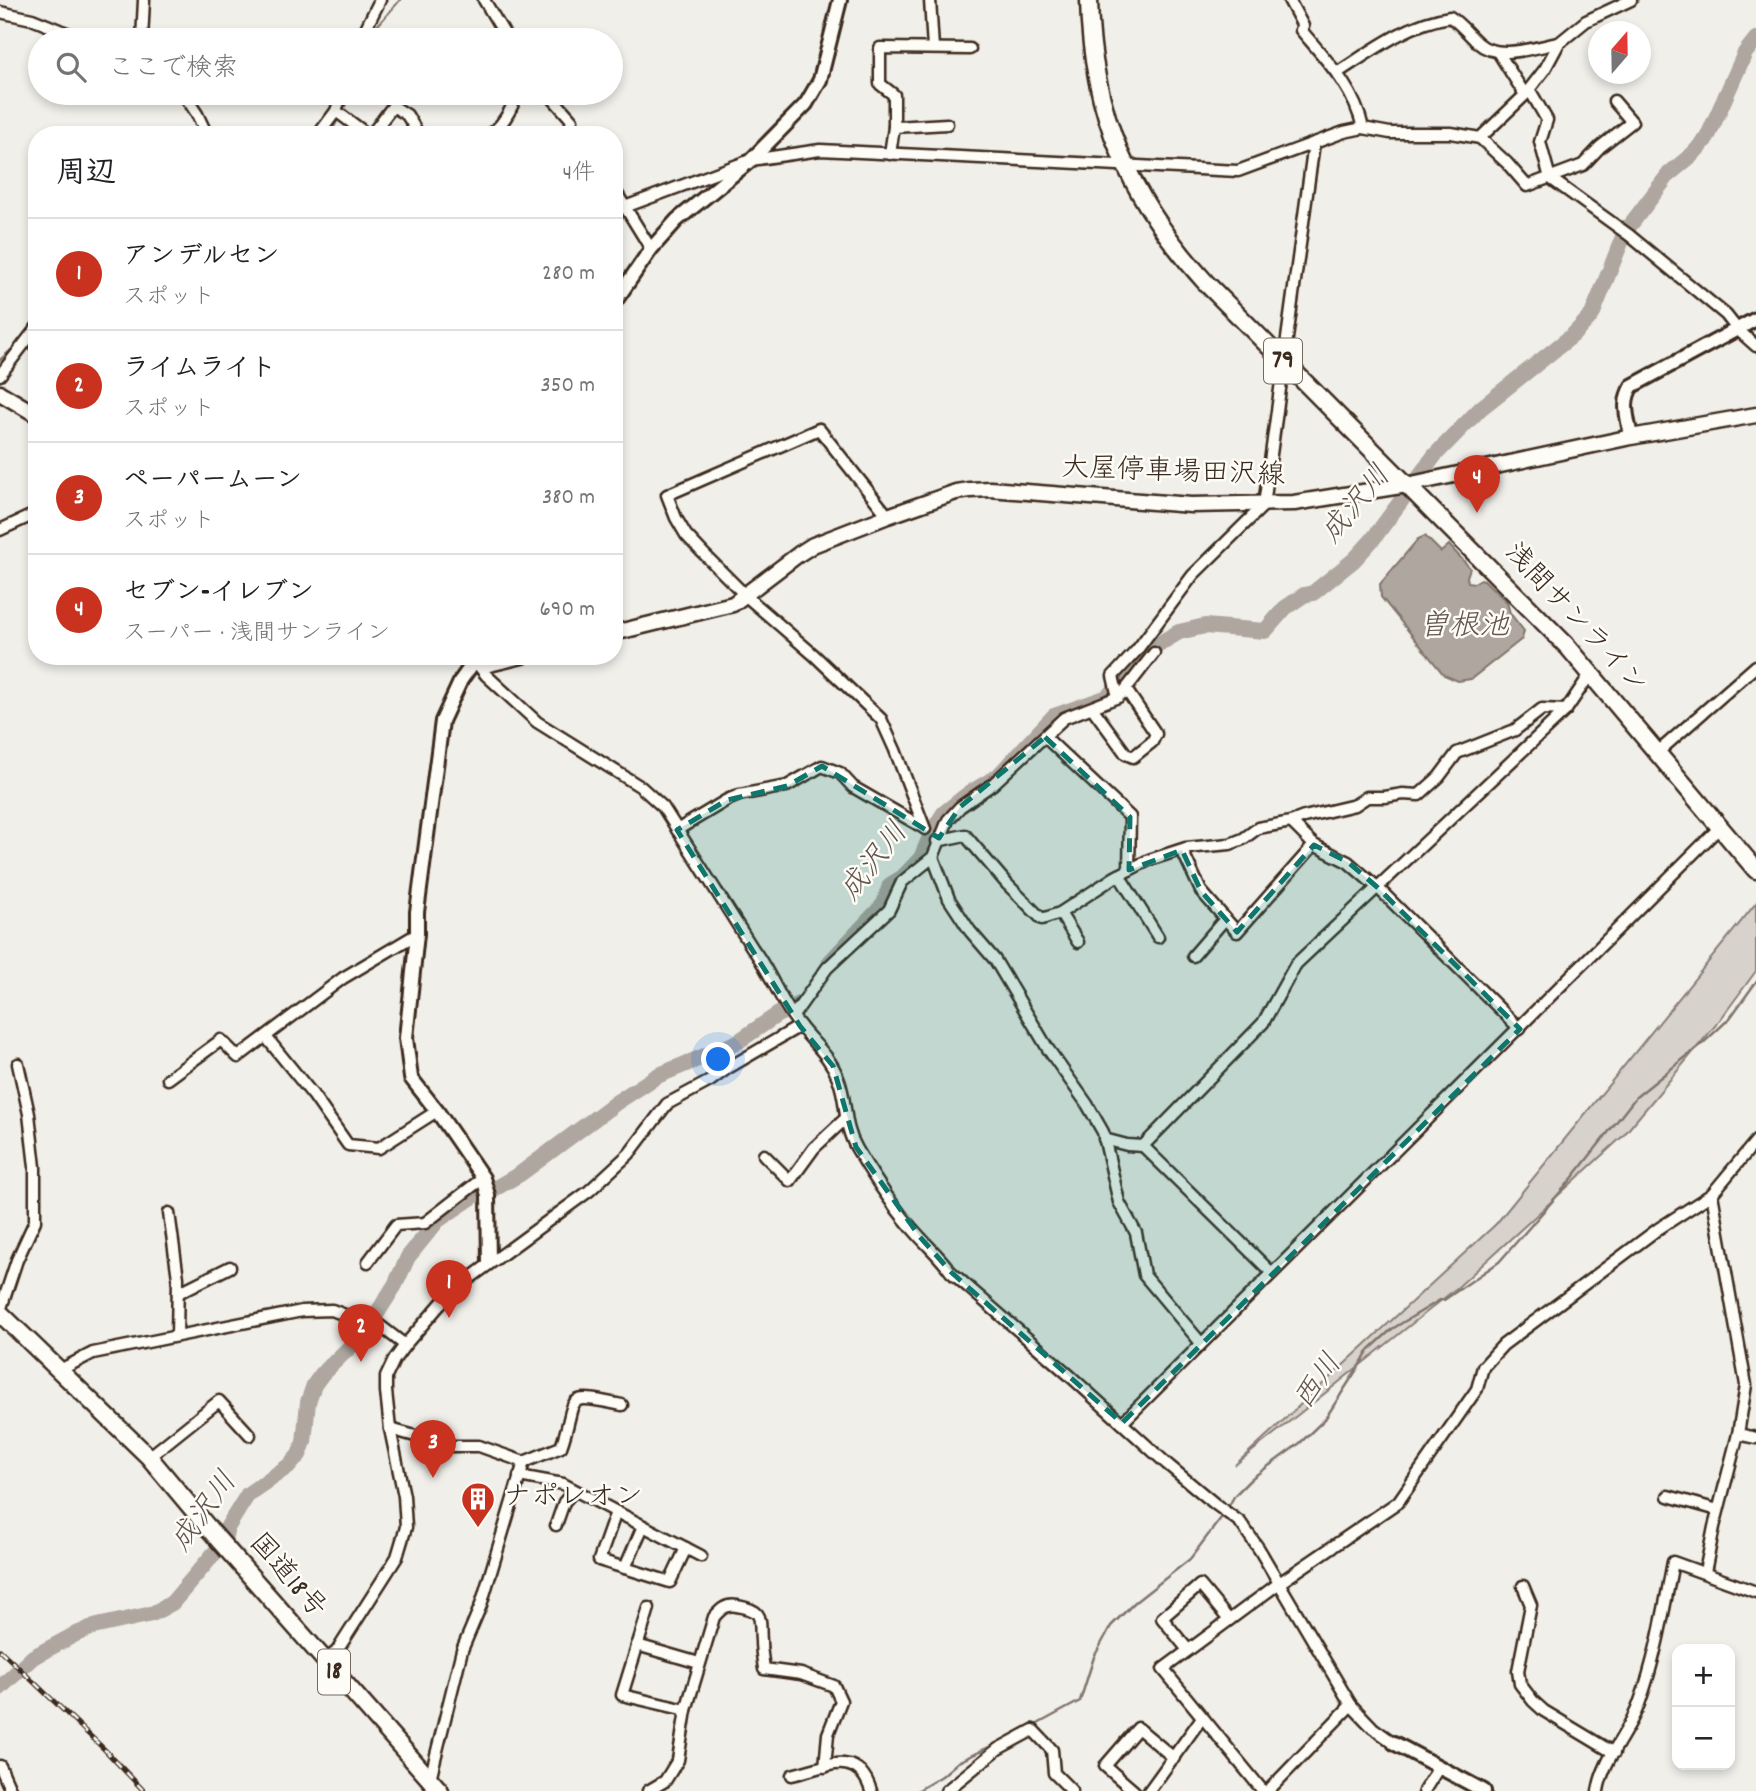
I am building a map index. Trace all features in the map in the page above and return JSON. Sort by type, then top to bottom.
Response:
[{"type":"main road","name":"浅間サンライン","points":[[1089,0],[1091,47],[1108,124],[1125,165],[1154,219],[1185,260],[1284,362],[1414,487],[1530,607],[1591,673],[1756,870]]},
{"type":"main road","points":[[0,393],[28,410]]},
{"type":"main road","name":"大屋停車場田沢線","points":[[623,632],[733,604],[813,545],[956,492],[990,489],[1191,505],[1294,503],[1414,487],[1631,437],[1756,415]]},
{"type":"main road","name":"国道18号","points":[[0,1312],[149,1457],[435,1785]]},
{"type":"street","points":[[143,28],[144,0]]},
{"type":"street","points":[[366,28],[380,0]]},
{"type":"street","points":[[484,0],[501,28]]},
{"type":"street","points":[[623,290],[651,249],[677,220],[751,160],[806,104],[820,80],[840,0]]},
{"type":"street","points":[[930,0],[933,48]]},
{"type":"street","points":[[1289,0],[1303,26],[1301,30],[1337,73],[1358,107],[1363,128]]},
{"type":"street","points":[[1480,138],[1527,92],[1545,69],[1559,43],[1586,21],[1629,0]]},
{"type":"street","points":[[0,12],[32,19],[54,28]]},
{"type":"street","points":[[1337,73],[1392,38],[1434,19],[1450,17],[1491,52],[1559,43]]},
{"type":"street","points":[[890,154],[894,127],[894,95],[880,84],[880,48],[970,49]]},
{"type":"street","points":[[1498,52],[1522,90],[1532,94],[1548,120],[1540,142],[1550,178],[1629,235],[1726,315],[1756,346]]},
{"type":"street","points":[[623,207],[751,160],[820,150],[1238,171],[1344,132],[1363,128],[1390,133],[1451,133],[1480,138],[1527,186],[1583,165],[1600,147],[1632,122],[1615,101]]},
{"type":"street","points":[[191,105],[203,126]]},
{"type":"street","points":[[325,126],[338,105]]},
{"type":"street","points":[[498,126],[513,105]]},
{"type":"street","points":[[559,105],[572,120],[570,126]]},
{"type":"street","points":[[377,126],[393,106],[407,115],[414,126]]},
{"type":"street","points":[[336,111],[357,126]]},
{"type":"street","points":[[894,127],[947,124]]},
{"type":"street","points":[[1093,709],[1126,754],[1133,757],[1152,742],[1156,734],[1120,694],[1113,676],[1137,650],[1193,575],[1264,505],[1314,143]]},
{"type":"street","points":[[623,213],[651,249]]},
{"type":"street","points":[[1631,437],[1625,406],[1626,395],[1632,386],[1756,319]]},
{"type":"street","points":[[0,375],[28,339]]},
{"type":"street","points":[[888,516],[819,429],[667,495],[686,535],[746,596],[814,655],[881,719],[925,829]]},
{"type":"street","points":[[0,530],[28,517]]},
{"type":"street","points":[[1154,653],[1120,694],[1093,709],[1064,718],[993,784],[960,807],[936,839],[933,856],[949,899],[970,931],[995,960],[1048,1049],[1087,1104],[1104,1139],[1119,1202],[1136,1233],[1144,1275],[1201,1343]]},
{"type":"street","points":[[469,665],[442,721],[417,912],[406,1038],[411,1078],[437,1111],[485,1186],[489,1262]]},
{"type":"street","points":[[479,665],[537,722],[641,787],[663,807],[766,967],[792,1014],[833,1066],[839,1081],[845,1119],[856,1147],[888,1199],[951,1272],[1214,1504],[1240,1522],[1259,1549],[1351,1705],[1373,1728],[1394,1743],[1484,1791]]},
{"type":"street","points":[[1658,752],[1756,666]]},
{"type":"street","points":[[1143,1146],[1263,1023],[1296,964],[1566,710],[1591,673]]},
{"type":"street","points":[[936,839],[965,835],[1007,884],[1042,919],[1060,913],[1124,872],[1149,860],[1182,850],[1230,844],[1243,839],[1258,828],[1355,805],[1367,797],[1419,795],[1440,777],[1457,753],[1515,730],[1542,709],[1566,710]]},
{"type":"street","points":[[1045,737],[1130,817],[1124,872],[1158,937]]},
{"type":"street","points":[[677,831],[727,800],[739,795],[788,786],[822,766],[840,773],[853,787],[925,829],[936,839]]},
{"type":"street","points":[[1291,822],[1314,845],[1348,862],[1377,887],[1520,1029]]},
{"type":"street","points":[[1122,1423],[1720,827]]},
{"type":"street","points":[[1182,850],[1201,891],[1237,932],[1314,845]]},
{"type":"street","points":[[792,1014],[827,968],[889,911],[902,883],[933,856]]},
{"type":"street","points":[[1060,913],[1078,942]]},
{"type":"street","points":[[1193,956],[1225,919]]},
{"type":"street","points":[[168,1079],[220,1040],[238,1057],[343,978],[417,934]]},
{"type":"street","points":[[325,1661],[337,1651],[397,1557],[406,1528],[404,1496],[390,1429],[386,1377],[405,1345],[451,1292],[589,1191],[629,1154],[667,1104],[800,1026]]},
{"type":"street","points":[[266,1037],[313,1095],[348,1145],[379,1148],[437,1111]]},
{"type":"street","points":[[0,1312],[17,1260],[35,1221],[35,1167],[29,1114],[18,1064]]},
{"type":"street","points":[[764,1155],[790,1181],[814,1148],[845,1119]]},
{"type":"street","points":[[1104,1139],[1143,1146],[1272,1273]]},
{"type":"street","points":[[1351,1705],[1261,1789],[1163,1670],[1278,1584],[1398,1502],[1477,1389],[1483,1367],[1503,1345],[1658,1229],[1712,1194],[1756,1141]]},
{"type":"street","points":[[368,1262],[396,1225],[425,1223],[485,1186]]},
{"type":"street","points":[[1705,1572],[1738,1434],[1746,1385],[1712,1194]]},
{"type":"street","points":[[169,1213],[176,1252],[177,1336]]},
{"type":"street","points":[[178,1293],[230,1266]]},
{"type":"street","points":[[60,1370],[93,1353],[302,1311],[332,1310],[360,1321],[366,1315],[405,1345]]},
{"type":"street","points":[[390,1429],[451,1446],[479,1446],[524,1462],[561,1447],[572,1405],[577,1399],[584,1397],[622,1405]]},
{"type":"street","points":[[149,1457],[219,1401],[250,1435]]},
{"type":"street","points":[[1738,1434],[1756,1438]]},
{"type":"street","points":[[435,1785],[462,1650],[481,1605],[524,1462]]},
{"type":"street","points":[[519,1476],[563,1485],[701,1556]]},
{"type":"street","points":[[556,1525],[564,1502],[574,1491]]},
{"type":"street","points":[[1668,1496],[1718,1510]]},
{"type":"street","points":[[616,1512],[599,1560],[670,1582],[686,1548]]},
{"type":"street","points":[[625,1568],[643,1526]]},
{"type":"street","points":[[1598,1791],[1601,1775],[1628,1730],[1639,1704],[1656,1646],[1673,1562],[1756,1592]]},
{"type":"street","points":[[1188,1650],[1162,1618],[1200,1585],[1229,1620]]},
{"type":"street","points":[[1523,1586],[1531,1605],[1518,1671],[1520,1684],[1544,1711],[1614,1753]]},
{"type":"street","points":[[648,1791],[665,1781],[678,1760],[687,1710],[714,1617],[721,1609],[734,1605],[758,1615],[762,1625],[760,1637],[764,1669],[801,1674],[834,1686],[841,1701],[828,1734],[825,1767]]},
{"type":"street","points":[[649,1608],[622,1695],[687,1710]]},
{"type":"street","points":[[637,1645],[699,1663]]},
{"type":"street","points":[[1149,1791],[1201,1719]]},
{"type":"street","points":[[1134,1791],[1105,1766],[1138,1728],[1174,1758]]},
{"type":"street","points":[[946,1791],[998,1749],[1033,1730],[1052,1750],[1054,1773],[1072,1791]]},
{"type":"street","points":[[792,1775],[839,1763],[853,1764],[864,1774],[871,1791]]},
{"type":"street","points":[[0,1766],[11,1791]]},
{"type":"street","points":[[1424,1791],[1439,1767]]},
{"type":"highlighted area","points":[[1045,737],[1130,817],[1129,870],[1182,850],[1201,891],[1237,932],[1314,845],[1348,862],[1377,887],[1520,1029],[1122,1423],[951,1272],[920,1237],[856,1147],[833,1066],[800,1026],[677,830],[727,800],[787,786],[822,766],[939,838],[960,807]]},
{"type":"shaded area","points":[[1756,903],[1756,971],[1720,1020],[1623,1136],[1458,1287],[1235,1465],[1496,1224]]},
{"type":"water","name":"曽根池","points":[[1425,536],[1441,552],[1449,545],[1470,568],[1468,582],[1484,580],[1507,602],[1510,613],[1524,631],[1522,639],[1471,679],[1458,681],[1444,675],[1381,597],[1380,584],[1418,539]]},
{"type":"waterway","points":[[377,28],[400,0]]},
{"type":"waterway","name":"成沢川","points":[[830,962],[884,904],[890,885],[903,877],[921,858],[944,813],[968,794],[998,776],[1054,716],[1105,698],[1122,685],[1157,645],[1179,632],[1205,626],[1265,631],[1285,608],[1304,595],[1313,593],[1354,560],[1373,539],[1435,455],[1481,408],[1573,335],[1592,315],[1625,232],[1669,174],[1707,138],[1745,53],[1756,39]]},
{"type":"waterway","points":[[342,111],[345,105]]},
{"type":"waterway","points":[[334,126],[339,117]]},
{"type":"waterway","points":[[0,360],[18,344]]},
{"type":"waterway","name":"西川","points":[[1227,1509],[1235,1495],[1252,1478],[1300,1443],[1325,1419],[1370,1349],[1392,1329],[1444,1300],[1499,1262],[1570,1181],[1636,1097],[1730,1018],[1756,982]]},
{"type":"waterway","name":"成沢川","points":[[0,1688],[33,1657],[74,1635],[93,1627],[152,1614],[172,1603],[223,1543],[227,1528],[248,1494],[290,1465],[299,1455],[304,1442],[308,1402],[314,1385],[376,1315],[395,1285],[408,1257],[438,1220],[475,1195],[494,1189],[520,1174],[617,1102],[657,1076],[736,1043],[777,1015],[801,1003]]},
{"type":"waterway","name":"西川","points":[[1034,1726],[1080,1701],[1094,1657],[1111,1626],[1134,1603],[1190,1559],[1224,1514]]},
{"type":"waterway","name":"西川","points":[[917,1791],[942,1776],[958,1762],[1006,1739]]},
{"type":"railway","points":[[0,1650],[144,1791]]},
{"type":"place","name":"セブン-イレブン","points":[[1477,513]]},
{"type":"place","name":"アンデルセン","points":[[449,1318]]},
{"type":"place","name":"ライムライト","points":[[361,1362]]},
{"type":"place","name":"ペーパームーン","points":[[433,1478]]},
{"type":"place","name":"ナポレオン","points":[[478,1529]]}]
